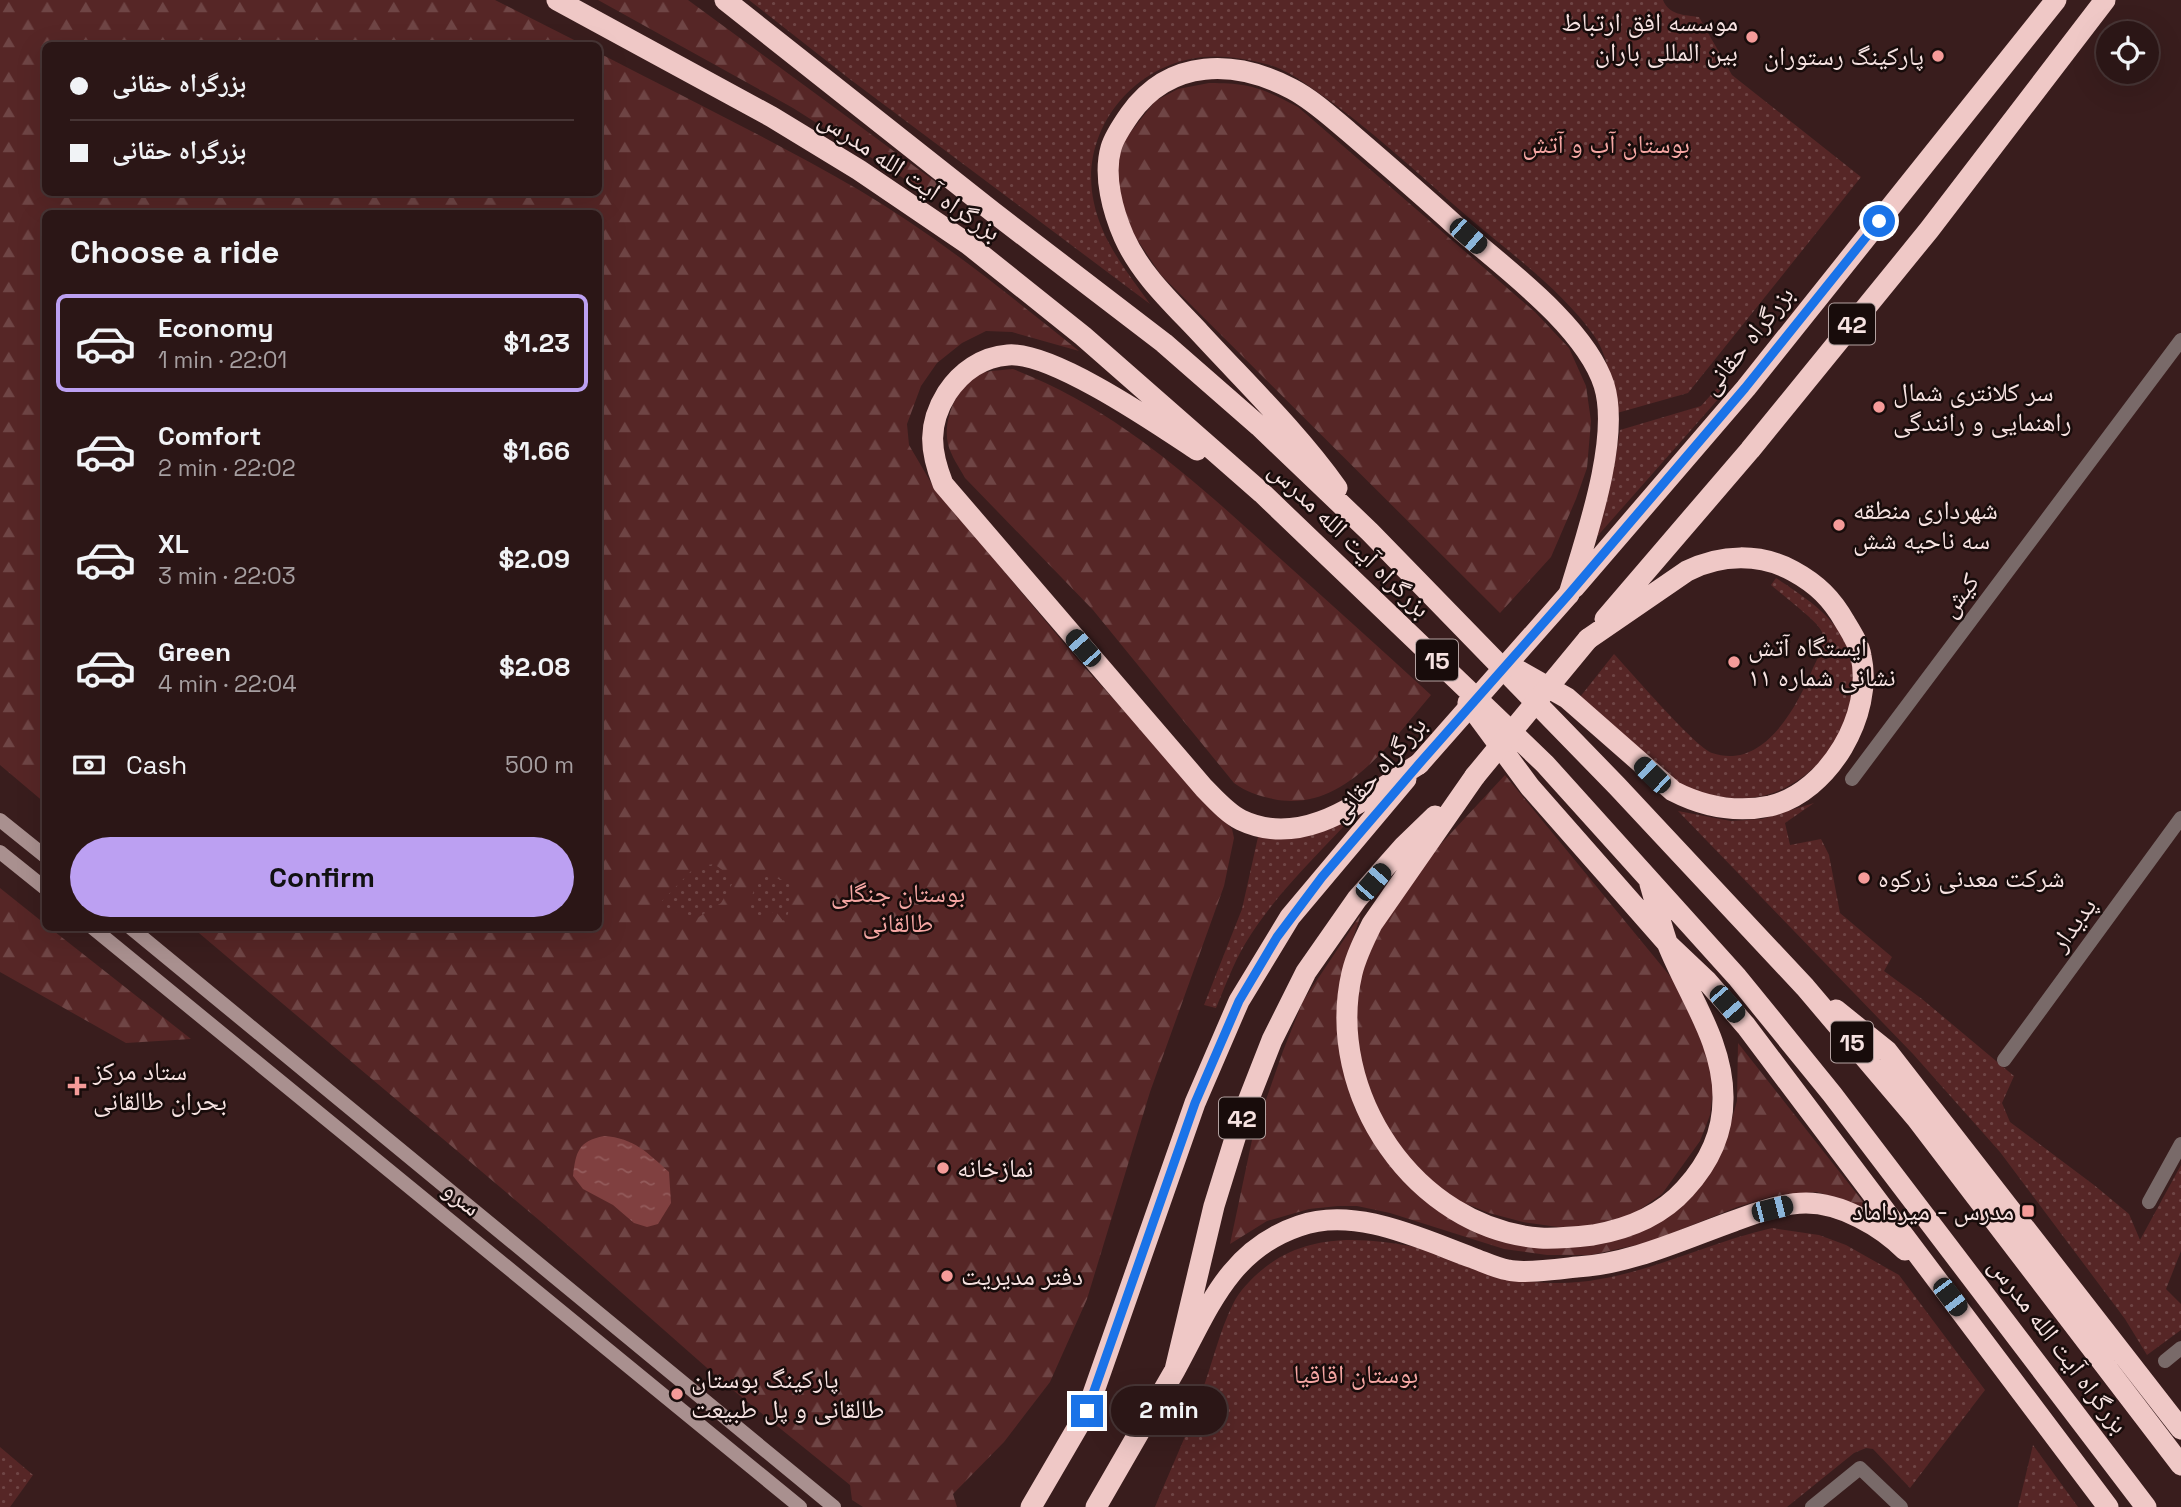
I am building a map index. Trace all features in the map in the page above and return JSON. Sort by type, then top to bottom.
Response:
[{"type":"highway","name":"بزرگراه آیت الله مدرس","points":[[557,0],[772,117],[928,216],[968,244],[1083,336],[1262,493],[1545,764],[1737,977],[1832,1094],[2146,1507]]},
{"type":"highway","name":"بزرگراه آیت الله مدرس","points":[[725,0],[1164,343],[1259,426],[1370,533],[1617,786],[1805,987],[1916,1118],[2181,1465]]},
{"type":"highway","name":"بزرگراه حقانی","points":[[1031,1507],[1087,1411],[1195,1103],[1239,1001],[1290,918],[1419,764],[1745,388],[2056,0]]},
{"type":"highway","name":"42","points":[[1096,1507],[1175,1370],[1214,1206],[1241,1119],[1277,1028],[1306,972],[1357,900],[1404,846],[1475,776],[1750,450],[1929,230],[2105,0]]},
{"type":"highway","points":[[1370,533],[1312,454],[1158,289],[1135,258],[1123,234],[1113,207],[1111,148],[1131,113],[1149,93],[1171,77],[1196,70],[1219,68],[1240,71],[1293,90],[1371,150],[1581,339],[1595,362],[1605,387],[1609,437],[1594,510],[1569,594]]},
{"type":"highway","points":[[1262,493],[1121,401],[1063,370],[1033,359],[1010,354],[972,366],[955,382],[934,421],[931,443],[934,463],[943,484],[1204,788],[1240,819],[1261,827],[1304,828],[1346,810],[1419,764]]},
{"type":"highway","points":[[1485,652],[1567,698],[1673,791],[1718,808],[1747,809],[1772,805],[1809,787],[1840,752],[1858,718],[1863,677],[1861,655],[1837,607],[1824,591],[1806,578],[1766,559],[1742,558],[1704,563],[1687,571],[1588,639]]},
{"type":"highway","points":[[1436,659],[1530,788],[1668,944],[1706,980],[1746,1026],[2108,1507]]},
{"type":"highway","points":[[1475,776],[1372,924],[1359,948],[1348,1001],[1348,1047],[1359,1092],[1373,1124],[1383,1140],[1419,1182],[1468,1217],[1510,1232],[1539,1238],[1572,1238],[1609,1232],[1631,1226],[1676,1200],[1711,1154],[1720,1128],[1723,1098],[1718,1063],[1710,1033],[1668,944],[1648,878]]},
{"type":"highway","points":[[1805,987],[1887,1051],[2181,1429]]},
{"type":"highway","points":[[1175,1370],[1220,1287],[1238,1263],[1278,1234],[1301,1224],[1326,1221],[1362,1223],[1395,1230],[1509,1271],[1611,1263],[1757,1213],[1805,1203],[1819,1204],[1854,1216],[1889,1237],[1903,1247],[1950,1297]]},
{"type":"street","name":"کیش","points":[[1852,779],[2181,340]]},
{"type":"street","name":"پدیدار","points":[[2004,1060],[2181,818]]},
{"type":"street","points":[[0,820],[42,854]]},
{"type":"street","points":[[0,852],[42,886]]},
{"type":"street","name":"سرو","points":[[97,931],[800,1507]]},
{"type":"street","name":"سرو","points":[[135,931],[834,1507]]},
{"type":"street","points":[[2149,1202],[2181,1144]]},
{"type":"street","points":[[2165,1361],[2181,1348]]},
{"type":"street","points":[[1812,1507],[1860,1468],[1901,1507]]},
{"type":"green space","name":"بوستان جنگلی طالقانی","points":[[0,0],[495,0],[578,42],[42,42],[42,196],[602,196],[602,55],[795,154],[859,190],[916,227],[972,266],[1079,351],[1012,332],[986,331],[962,343],[937,363],[921,386],[907,424],[909,445],[933,486],[1077,659],[1232,829],[1234,838],[1224,886],[1150,1092],[1087,1299],[1050,1382],[1004,1442],[953,1494],[957,1507],[863,1507],[852,1500],[850,1485],[723,1382],[546,1226],[197,931],[602,931],[602,210],[42,210],[42,800],[0,765]]},
{"type":"green space","points":[[598,0],[688,0],[944,188],[933,197],[793,108]]},
{"type":"green space","name":"بوستان آب و آتش","points":[[749,0],[1663,0],[1673,11],[1699,17],[1732,75],[1861,177],[1688,393],[1617,413],[1600,345],[1568,304],[1373,134],[1285,71],[1266,64],[1227,57],[1203,57],[1177,62],[1154,73],[1133,88],[1116,106],[1103,127],[1094,151],[1091,177],[1094,203],[1103,231],[1150,304],[851,80]]},
{"type":"green space","points":[[1209,83],[1255,88],[1298,107],[1535,312],[1569,348],[1586,386],[1591,421],[1587,468],[1551,557],[1500,613],[1161,275],[1134,235],[1118,196],[1115,161],[1126,138],[1155,101],[1178,89]]},
{"type":"green space","points":[[1013,369],[1086,404],[1152,448],[1213,499],[1431,695],[1364,770],[1344,785],[1322,796],[1299,801],[1273,799],[1234,783],[1093,610],[965,478],[948,444],[950,412],[961,391],[976,376]]},
{"type":"green space","points":[[1718,387],[1728,388],[1594,540],[1614,467],[1620,430],[1701,406]]},
{"type":"green space","points":[[1776,578],[1815,606],[1832,623],[1845,642],[1852,664],[1854,686],[1842,729],[1830,749],[1798,780],[1778,791],[1758,797],[1715,796],[1695,791],[1681,785],[1650,763],[1580,697],[1614,654],[1678,724],[1712,753],[1731,756],[1748,753],[1763,744],[1788,716],[1798,699],[1823,641],[1819,627],[1771,585]]},
{"type":"green space","points":[[1505,775],[1679,987],[1707,1045],[1713,1091],[1710,1115],[1700,1141],[1662,1194],[1632,1215],[1588,1226],[1558,1227],[1489,1213],[1459,1201],[1424,1177],[1376,1114],[1357,1054],[1357,988],[1367,953],[1384,915],[1439,846]]},
{"type":"green space","points":[[1814,803],[1785,823],[1790,845],[1821,839],[1829,855],[1840,913],[1892,957],[1884,971],[2014,1076],[2002,1103],[2010,1122],[2129,1214],[2140,1240],[2181,1165],[2181,1251],[2166,1289],[2181,1304],[2181,1330],[2147,1355],[2125,1319],[2000,1152],[1913,1054],[1678,811],[1731,821],[1762,819]]},
{"type":"green space","points":[[1356,813],[1269,909],[1245,944],[1216,1008],[1204,1005],[1242,909],[1258,837],[1299,837]]},
{"type":"green space","points":[[714,864],[735,879],[721,903],[694,920],[659,904],[695,867]]},
{"type":"green space","points":[[760,875],[792,882],[788,914],[783,921],[775,910],[761,923],[746,911]]},
{"type":"green space","points":[[0,888],[42,922],[42,931],[54,931],[191,1039],[126,1043],[0,972]]},
{"type":"green space","points":[[1361,914],[1343,969],[1342,1058],[1355,1109],[1367,1128],[1487,1233],[1641,1230],[1729,1129],[1737,1101],[1738,1043],[1868,1208],[1817,1192],[1773,1196],[1737,1207],[1650,1242],[1591,1255],[1547,1255],[1504,1249],[1390,1213],[1357,1206],[1338,1206],[1309,1209],[1267,1221],[1230,1244],[1252,1140],[1283,1051],[1303,1001]]},
{"type":"green space","name":"بوستان اقاقیا","points":[[1772,1228],[1819,1235],[1846,1245],[1899,1275],[1985,1390],[1910,1488],[1873,1449],[1866,1448],[1854,1453],[1787,1507],[1155,1507],[1190,1423],[1236,1299],[1246,1285],[1280,1257],[1316,1244],[1375,1241],[1415,1247],[1519,1279],[1558,1283],[1613,1277]]},
{"type":"green space","points":[[2033,1445],[2078,1507],[2018,1507]]},
{"type":"green space","points":[[0,1447],[33,1475],[10,1507],[0,1507]]},
{"type":"water","points":[[604,1136],[632,1143],[669,1172],[671,1203],[658,1224],[647,1227],[634,1223],[613,1205],[583,1189],[573,1176],[580,1149],[589,1141]]},
{"type":"place","name":"موسسه افق ارتباط بین المللی باران","points":[[1752,37]]},
{"type":"place","name":"پارکینگ رستوران","points":[[1938,56]]},
{"type":"place","name":"سر کلانتری شمال راهنمایی و رانندگی","points":[[1879,407]]},
{"type":"place","name":"شهرداری منطقه سه ناحیه شش","points":[[1839,525]]},
{"type":"place","name":"ایستگاه آتش نشانی شماره ۱۱","points":[[1734,662]]},
{"type":"place","name":"شرکت معدنی زرکوه","points":[[1864,878]]},
{"type":"place","name":"ستاد مرکز بحران طالقانی","points":[[77,1086]]},
{"type":"place","name":"نمازخانه","points":[[943,1168]]},
{"type":"place","name":"مدرس - میرداماد","points":[[2028,1211]]},
{"type":"place","name":"دفتر مدیریت","points":[[947,1276]]},
{"type":"place","name":"پارکینگ بوستان طالقانی و پل طبیعت","points":[[677,1394]]},
{"type":"route","points":[[1087,1411],[1195,1103],[1239,1001],[1277,937],[1322,877],[1745,388],[1879,221]]}]
